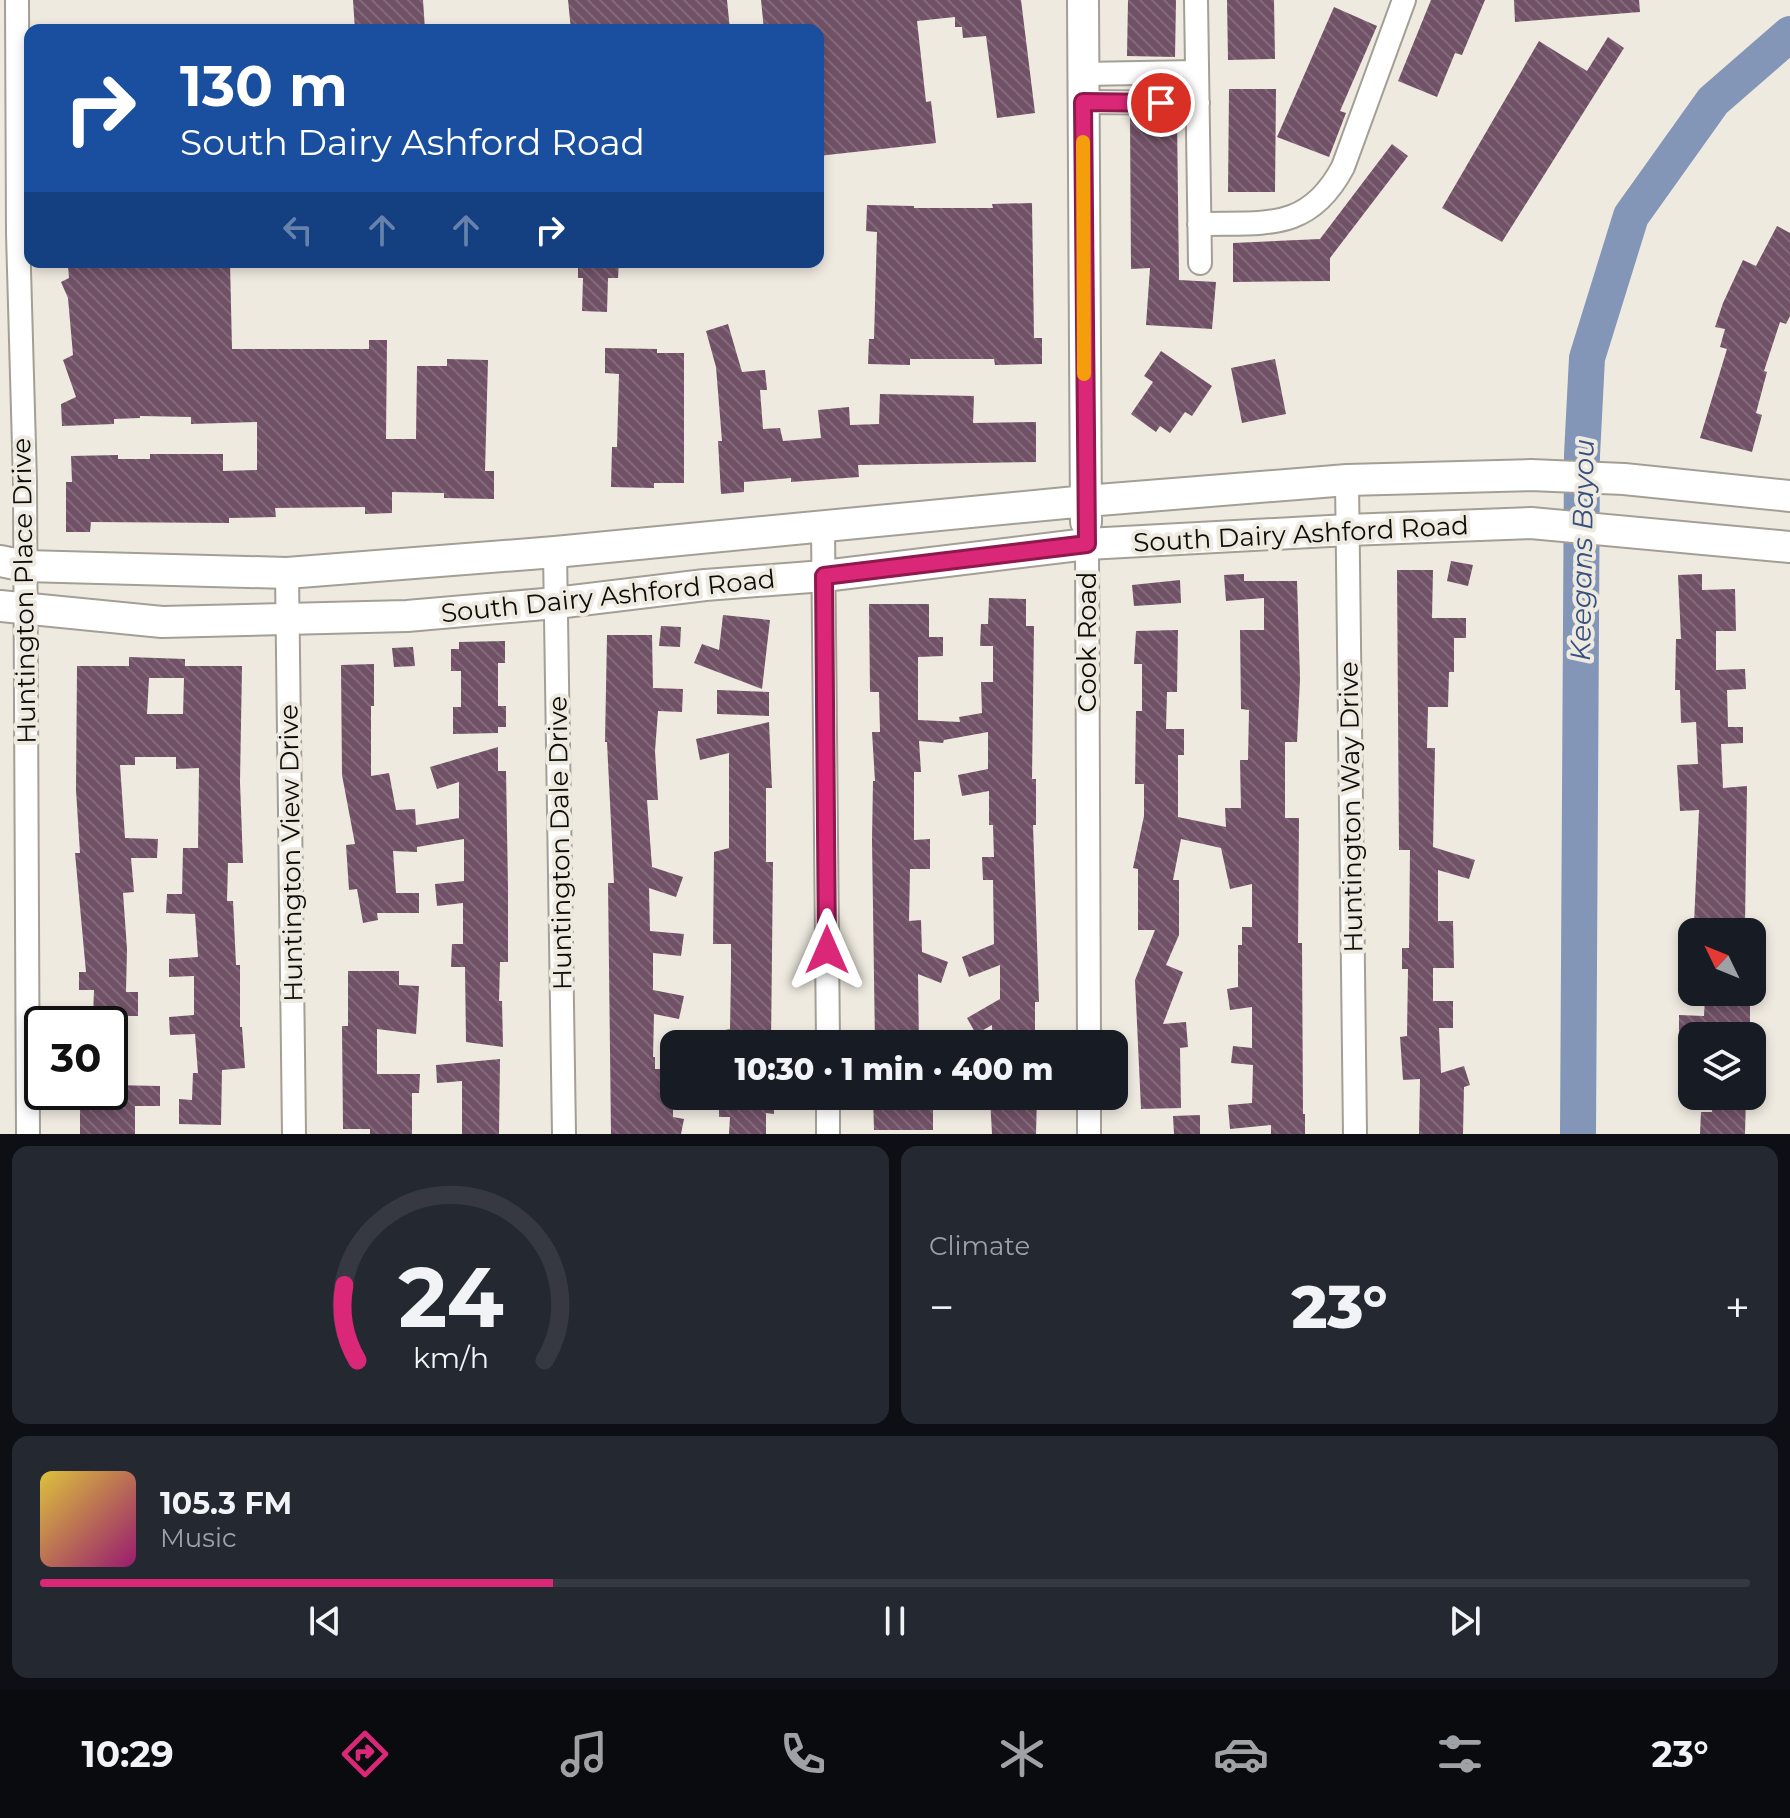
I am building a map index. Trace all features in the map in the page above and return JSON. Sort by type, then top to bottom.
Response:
[{"type":"main road","name":"Cook Road","points":[[1083,0],[1087,544]]},
{"type":"main road","name":"South Dairy Ashford Road","points":[[13,564],[287,573],[555,552],[1086,501],[1347,480],[1531,475],[1624,479],[1790,496]]},
{"type":"main road","name":"South Dairy Ashford Road","points":[[13,608],[162,622],[407,616],[556,603],[705,585],[824,576],[1087,544],[1531,523],[1790,547]]},
{"type":"street","name":"Huntington Place Drive","points":[[17,0],[18,249],[13,608],[28,1134]]},
{"type":"street","points":[[1196,0],[1200,263]]},
{"type":"street","points":[[1199,224],[1277,222],[1297,216],[1332,187],[1343,167],[1404,0]]},
{"type":"street","points":[[1082,88],[1197,72]]},
{"type":"street","points":[[1082,88],[1198,103]]},
{"type":"street","name":"Huntington Way Drive","points":[[1347,480],[1355,1134]]},
{"type":"street","points":[[823,528],[828,1030]]},
{"type":"street","name":"Cook Road","points":[[1087,544],[1089,1030]]},
{"type":"street","name":"Huntington Dale Drive","points":[[555,552],[564,1134]]},
{"type":"street","name":"Huntington View Drive","points":[[287,573],[294,1134]]},
{"type":"street","points":[[828,1110],[828,1134]]},
{"type":"street","points":[[1089,1110],[1089,1134]]},
{"type":"building","points":[[353,0],[423,0],[425,24],[355,24]]},
{"type":"building","points":[[568,0],[727,0],[729,24],[570,24]]},
{"type":"building","points":[[761,0],[1021,0],[1035,113],[997,118],[986,36],[963,38],[962,27],[955,27],[955,17],[917,21],[926,102],[931,101],[936,143],[824,155],[824,24],[763,24]]},
{"type":"building","points":[[1128,0],[1176,0],[1175,57],[1127,56]]},
{"type":"building","points":[[1227,0],[1274,0],[1275,59],[1228,60]]},
{"type":"building","points":[[1431,0],[1485,0],[1462,55],[1455,53],[1437,97],[1398,81]]},
{"type":"building","points":[[1514,0],[1639,0],[1640,12],[1515,22]]},
{"type":"building","points":[[1334,7],[1377,26],[1340,111],[1346,113],[1329,157],[1277,137]]},
{"type":"building","points":[[1608,37],[1624,48],[1502,242],[1442,208],[1539,41],[1587,71]]},
{"type":"building","points":[[1229,89],[1276,89],[1275,192],[1228,192]]},
{"type":"building","points":[[1130,116],[1177,117],[1179,280],[1216,282],[1212,329],[1146,325],[1150,268],[1131,269]]},
{"type":"building","points":[[1392,144],[1408,156],[1330,258],[1330,281],[1233,282],[1233,243],[1320,239]]},
{"type":"building","points":[[1032,203],[1034,338],[1042,338],[1042,364],[995,365],[994,359],[910,359],[910,365],[868,364],[869,339],[874,339],[877,232],[866,231],[867,205],[993,208],[992,204]]},
{"type":"building","points":[[1777,226],[1790,233],[1790,316],[1786,324],[1780,322],[1764,371],[1767,372],[1756,413],[1762,415],[1752,452],[1700,438],[1727,349],[1720,347],[1725,329],[1715,327],[1723,303],[1743,260],[1756,266]]},
{"type":"building","points":[[68,268],[230,268],[232,349],[369,349],[369,340],[387,340],[386,439],[416,439],[417,366],[447,366],[447,359],[488,360],[485,471],[494,471],[494,499],[444,498],[444,493],[392,492],[392,513],[365,514],[365,507],[275,508],[276,517],[229,518],[229,523],[91,522],[90,532],[66,532],[66,482],[72,482],[71,456],[118,455],[118,459],[150,459],[150,454],[223,454],[223,471],[257,470],[257,422],[191,424],[191,417],[140,416],[114,419],[114,424],[62,426],[61,404],[76,397],[63,360],[73,355],[68,298],[61,282],[69,278]]},
{"type":"building","points":[[578,268],[619,268],[618,278],[608,278],[607,312],[582,311],[583,278],[578,278]]},
{"type":"building","points":[[728,324],[742,372],[765,370],[767,390],[760,390],[763,429],[780,428],[783,441],[821,438],[818,410],[849,407],[850,425],[879,424],[880,394],[974,396],[973,423],[1036,422],[1036,462],[858,465],[859,477],[744,482],[744,492],[721,494],[718,441],[722,441],[716,367],[706,331]]},
{"type":"building","points":[[605,348],[684,353],[684,483],[654,483],[654,488],[611,487],[612,447],[617,447],[619,374],[605,373]]},
{"type":"building","points":[[1161,351],[1212,386],[1192,416],[1185,412],[1170,433],[1160,426],[1156,432],[1131,414],[1153,382],[1144,376]]},
{"type":"building","points":[[1275,359],[1286,414],[1242,423],[1231,368]]},
{"type":"building","points":[[1451,561],[1473,565],[1468,586],[1447,581]]},
{"type":"building","points":[[1397,570],[1433,570],[1432,618],[1466,618],[1466,638],[1454,638],[1454,672],[1449,672],[1448,707],[1428,707],[1427,748],[1435,748],[1433,847],[1475,860],[1469,879],[1438,870],[1438,921],[1453,921],[1454,968],[1433,968],[1433,1001],[1453,1001],[1453,1028],[1439,1028],[1441,1073],[1464,1066],[1470,1085],[1464,1087],[1463,1134],[1419,1134],[1420,1079],[1403,1080],[1400,1037],[1407,1036],[1408,969],[1402,969],[1402,948],[1409,948],[1410,850],[1399,850]]},
{"type":"building","points":[[1244,574],[1244,581],[1297,581],[1300,679],[1297,742],[1285,742],[1285,818],[1299,818],[1298,943],[1302,943],[1305,1134],[1271,1134],[1271,1125],[1230,1129],[1228,1105],[1252,1103],[1253,1065],[1231,1063],[1233,1046],[1252,1048],[1252,1007],[1230,1010],[1227,989],[1238,987],[1238,945],[1242,945],[1242,927],[1252,927],[1252,884],[1230,889],[1221,848],[1181,839],[1173,880],[1179,880],[1179,935],[1166,965],[1183,972],[1163,1024],[1186,1022],[1188,1047],[1180,1048],[1181,1108],[1141,1109],[1135,980],[1155,930],[1138,930],[1138,869],[1133,868],[1144,816],[1144,784],[1135,784],[1136,711],[1142,711],[1142,664],[1134,664],[1136,631],[1178,630],[1177,692],[1167,692],[1166,729],[1184,729],[1184,755],[1178,755],[1178,817],[1226,827],[1225,808],[1241,808],[1240,760],[1248,760],[1249,710],[1241,709],[1240,630],[1264,630],[1264,598],[1226,601],[1224,575]]},
{"type":"building","points":[[1702,574],[1702,590],[1735,589],[1736,631],[1716,631],[1716,670],[1745,669],[1746,689],[1727,690],[1728,727],[1743,727],[1743,743],[1721,744],[1723,788],[1747,786],[1745,918],[1694,918],[1699,810],[1680,811],[1677,765],[1698,764],[1696,722],[1681,723],[1680,690],[1675,690],[1676,639],[1681,639],[1678,575]]},
{"type":"building","points":[[1180,580],[1181,603],[1134,606],[1132,585]]},
{"type":"building","points":[[989,598],[1026,599],[1026,626],[1034,626],[1032,779],[1036,779],[1036,825],[1033,825],[1039,1002],[1035,1002],[1035,1030],[992,1030],[992,1025],[983,1030],[974,1030],[967,1018],[1000,999],[1000,965],[969,977],[962,957],[994,944],[993,880],[983,880],[982,857],[994,857],[993,825],[989,825],[989,791],[962,796],[958,775],[988,769],[988,732],[944,740],[943,743],[919,741],[921,772],[914,772],[914,840],[930,839],[930,869],[910,869],[909,921],[921,920],[922,952],[948,962],[941,983],[918,974],[919,1030],[875,1030],[872,840],[875,781],[872,732],[880,732],[879,692],[870,692],[869,604],[929,604],[929,637],[943,637],[943,656],[918,657],[918,720],[960,722],[959,717],[982,713],[981,682],[993,682],[993,646],[980,646],[981,624],[988,624]]},
{"type":"building","points":[[723,615],[770,620],[762,689],[694,663],[702,644],[719,650]]},
{"type":"building","points":[[661,626],[681,627],[680,647],[659,646]]},
{"type":"building","points":[[607,635],[652,635],[653,688],[683,689],[682,712],[658,711],[655,751],[658,800],[647,800],[652,867],[683,877],[676,897],[649,888],[650,931],[684,934],[681,956],[653,953],[653,990],[684,996],[679,1019],[654,1014],[653,1057],[655,1069],[660,1069],[660,1110],[673,1110],[673,1117],[684,1119],[681,1134],[611,1134],[608,883],[614,883],[605,742]]},
{"type":"building","points":[[505,641],[505,663],[498,663],[498,706],[506,706],[506,727],[498,727],[498,733],[453,734],[453,707],[461,707],[461,671],[451,671],[451,649],[459,649],[459,642]]},
{"type":"building","points":[[413,647],[415,666],[394,667],[392,648]]},
{"type":"building","points":[[129,657],[185,659],[185,666],[242,666],[240,782],[243,863],[228,863],[227,901],[233,901],[236,965],[240,965],[240,1027],[245,1068],[222,1070],[221,1125],[179,1124],[179,1099],[192,1100],[193,1073],[198,1073],[195,1034],[170,1035],[169,1017],[194,1015],[194,976],[169,977],[169,959],[198,957],[195,914],[166,913],[167,894],[182,894],[183,848],[198,848],[199,768],[176,769],[176,757],[135,757],[135,765],[120,765],[125,838],[158,839],[157,858],[131,858],[134,892],[123,893],[126,992],[138,992],[138,1016],[128,1016],[128,1006],[93,1006],[94,990],[79,990],[79,972],[86,972],[75,853],[80,853],[76,790],[77,666],[129,666]],"holes":[[[149,678],[184,678],[183,714],[147,714]]]},
{"type":"building","points":[[374,664],[371,776],[389,773],[396,810],[415,809],[416,825],[459,818],[459,782],[437,789],[430,767],[498,747],[498,771],[506,771],[508,888],[508,962],[500,962],[503,1047],[466,1042],[465,967],[451,967],[452,944],[463,944],[463,903],[437,906],[435,884],[464,881],[464,839],[417,847],[417,852],[393,851],[396,893],[419,893],[419,913],[377,913],[378,920],[363,923],[357,889],[349,890],[346,845],[355,844],[342,775],[341,665]]},
{"type":"building","points":[[717,690],[769,692],[769,716],[717,714]]},
{"type":"building","points":[[769,722],[772,788],[766,788],[766,862],[773,862],[771,1030],[725,1030],[730,1029],[731,944],[713,944],[714,852],[729,848],[729,753],[700,760],[696,739]]},
{"type":"building","points":[[348,971],[399,971],[399,985],[419,986],[416,1034],[377,1029],[377,1074],[420,1074],[419,1093],[412,1093],[412,1134],[370,1134],[370,1129],[343,1129],[342,1026],[348,1026]]},
{"type":"building","points":[[1705,1006],[1750,1006],[1750,1022],[1679,1022],[1679,1015],[1704,1016]]},
{"type":"building","points":[[500,1059],[499,1134],[462,1134],[462,1081],[437,1083],[436,1065]]},
{"type":"building","points":[[128,1085],[160,1086],[160,1106],[135,1106],[135,1134],[80,1134],[80,1110],[128,1110]]},
{"type":"building","points":[[719,1110],[774,1110],[774,1114],[766,1113],[766,1134],[729,1134],[730,1117],[719,1117]]},
{"type":"building","points":[[873,1110],[933,1110],[933,1130],[874,1130]]},
{"type":"building","points":[[991,1110],[1037,1110],[1036,1134],[992,1134]]},
{"type":"building","points":[[1746,1110],[1745,1134],[1700,1134],[1701,1112]]},
{"type":"building","points":[[1200,1115],[1200,1134],[1174,1134],[1173,1116]]},
{"type":"waterway","name":"Keegans Bayou","points":[[1578,1134],[1582,455],[1587,358],[1631,216],[1713,101],[1790,34]]},
{"type":"slow traffic","points":[[1083,142],[1084,374]]},
{"type":"route","points":[[827,950],[824,576],[1087,544],[1083,102],[1161,103]]}]
